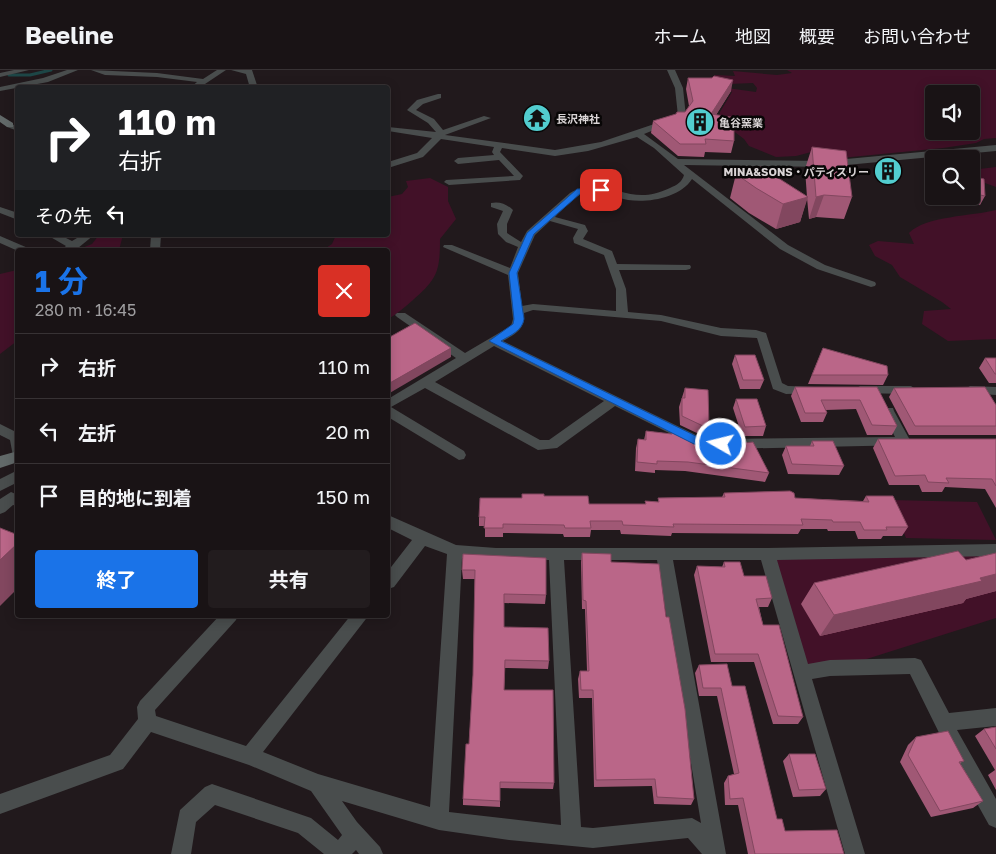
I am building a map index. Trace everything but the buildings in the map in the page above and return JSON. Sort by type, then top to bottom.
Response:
[{"type":"street","points":[[0,75],[25,70]]},
{"type":"street","points":[[17,85],[45,80],[74,70]]},
{"type":"street","points":[[95,70],[105,73],[157,75],[204,81]]},
{"type":"street","points":[[157,75],[164,70]]},
{"type":"street","points":[[198,85],[222,70]]},
{"type":"street","points":[[235,70],[249,72],[253,85]]},
{"type":"street","points":[[390,128],[555,153],[570,152],[636,133],[682,117],[679,88],[671,70]]},
{"type":"street","points":[[0,88],[15,85]]},
{"type":"street","points":[[438,96],[420,102],[411,110],[431,121],[438,135]]},
{"type":"street","points":[[0,118],[14,127]]},
{"type":"street","points":[[390,164],[420,154],[438,135],[487,118]]},
{"type":"street","points":[[636,133],[652,141],[674,162],[784,247],[821,267],[871,284]]},
{"type":"street","points":[[449,182],[517,178],[519,176],[496,152],[499,145]]},
{"type":"street","points":[[674,162],[826,164],[996,148]]},
{"type":"street","points":[[458,161],[499,157]]},
{"type":"street","points":[[390,403],[516,328],[519,322],[513,273],[524,246],[531,233],[579,191],[601,190],[627,197],[646,198],[674,190],[686,182],[688,172]]},
{"type":"street","points":[[494,205],[508,209],[500,225],[504,235],[510,242]]},
{"type":"street","points":[[0,210],[15,216]]},
{"type":"street","points":[[549,218],[582,227],[583,231],[578,241],[606,252],[614,267],[621,289],[622,314]]},
{"type":"street","points":[[492,222],[492,229],[496,235],[524,246]]},
{"type":"street","points":[[55,237],[70,248],[86,237]]},
{"type":"street","points":[[0,239],[20,248]]},
{"type":"street","points":[[448,247],[513,273]]},
{"type":"street","points":[[614,267],[686,267]]},
{"type":"street","points":[[518,312],[533,307],[622,314],[661,318],[721,332],[756,334],[762,336],[777,386],[786,390],[823,390]]},
{"type":"street","points":[[401,315],[464,358]]},
{"type":"street","points":[[494,341],[698,442],[721,444],[909,442],[877,390]]},
{"type":"street","points":[[425,382],[538,445],[552,445],[614,400]]},
{"type":"street","points":[[850,390],[927,390]]},
{"type":"street","points":[[956,390],[996,391]]},
{"type":"street","points":[[390,412],[459,455]]},
{"type":"street","points":[[0,429],[15,437]]},
{"type":"street","points":[[0,462],[15,457]]},
{"type":"street","points":[[0,486],[15,477]]},
{"type":"street","points":[[0,508],[11,498],[15,500]]},
{"type":"street","points":[[390,522],[422,538],[455,551],[556,554],[767,554],[996,550]]},
{"type":"street","points":[[390,579],[422,538]]},
{"type":"street","points":[[439,820],[455,551]]},
{"type":"street","points":[[556,554],[572,836]]},
{"type":"street","points":[[664,554],[715,854]]},
{"type":"street","points":[[767,554],[855,854]]},
{"type":"street","points":[[0,804],[116,762],[147,722],[146,707],[227,618]]},
{"type":"street","points":[[249,756],[359,618]]},
{"type":"street","points":[[801,669],[805,672],[830,668],[915,666],[996,818]]},
{"type":"street","points":[[944,722],[996,717]]},
{"type":"street","points":[[147,722],[249,756],[318,784],[439,820],[509,830],[593,838],[692,828],[715,854]]},
{"type":"street","points":[[318,784],[356,836],[373,854]]},
{"type":"street","points":[[181,854],[187,817],[212,794],[304,825],[339,853],[356,836]]},
{"type":"shaded area","points":[[787,70],[996,70],[996,138],[943,148],[841,158],[819,150],[796,156],[776,157],[749,146],[744,139],[719,120],[720,112],[732,92],[727,88],[756,92],[757,88],[753,83],[729,84],[707,79],[716,75],[735,76],[733,71],[777,75],[792,73]]},
{"type":"shaded area","points":[[996,167],[996,187],[980,181],[980,169]]},
{"type":"shaded area","points":[[430,178],[448,187],[448,201],[456,219],[440,239],[438,267],[432,280],[413,300],[390,318],[390,248],[326,248],[332,244],[335,237],[390,237],[390,197],[402,194],[408,187],[406,181]]},
{"type":"shaded area","points":[[996,210],[996,339],[948,341],[922,324],[924,311],[951,309],[900,277],[892,265],[875,256],[869,245],[878,241],[914,244],[909,233],[916,227],[950,217]]},
{"type":"shaded area","points":[[97,237],[122,237],[120,248],[82,248],[92,244]]},
{"type":"shaded area","points":[[15,270],[15,343],[0,354],[0,274]]},
{"type":"shaded area","points":[[890,500],[977,502],[996,540],[906,538]]},
{"type":"shaded area","points":[[996,555],[996,618],[854,663],[805,668],[776,558]]},
{"type":"waterway","points":[[9,75],[30,75],[51,70]]},
{"type":"place","name":"長沢神社","points":[[537,118]]},
{"type":"place","name":"亀谷窯業","points":[[700,122]]},
{"type":"place","name":"MINA&SONS・パティスリー","points":[[888,171]]},
{"type":"route","points":[[601,190],[579,191],[531,233],[513,273],[519,319],[518,325],[494,341],[698,442],[721,444]]}]
